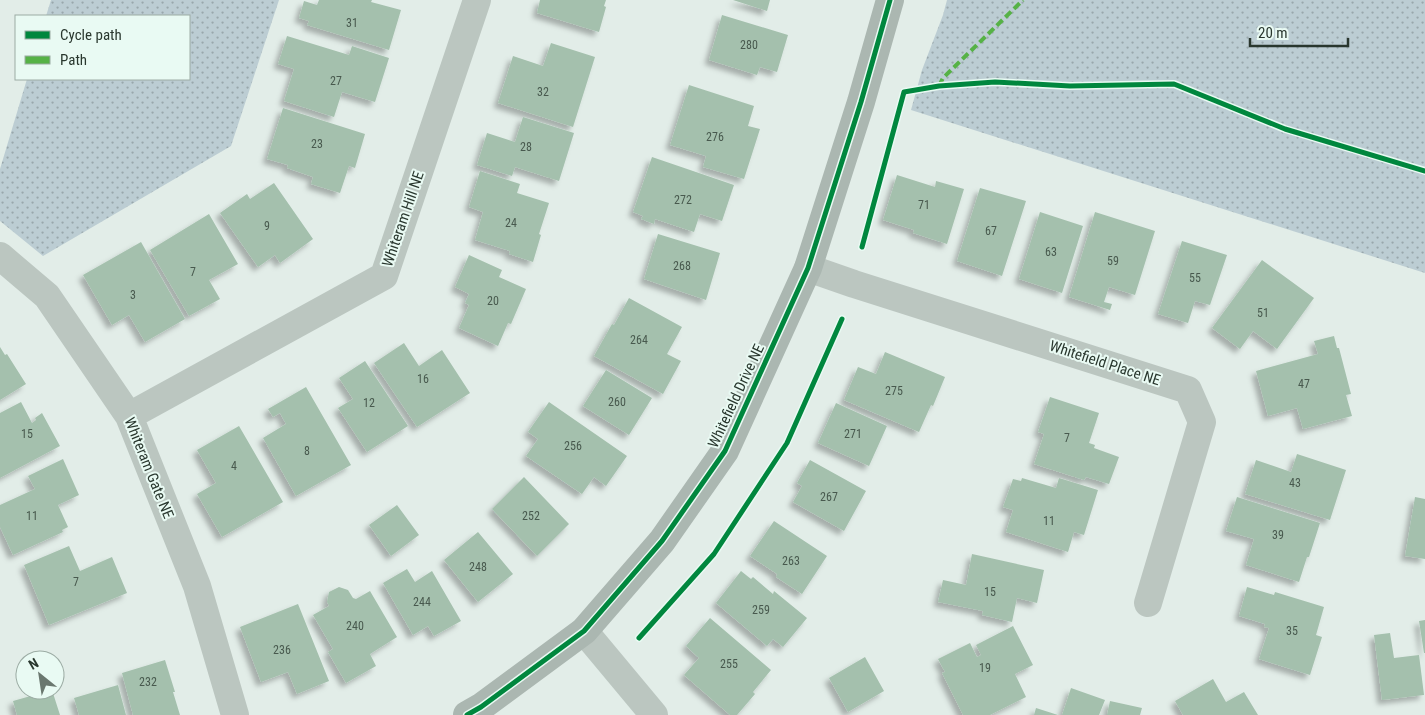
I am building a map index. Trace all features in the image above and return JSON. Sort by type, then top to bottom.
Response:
[{"type":"street","name":"Whiteram Hill NE","points":[[129,416],[384,276],[477,0]]},
{"type":"street","name":"Whitefield Drive NE","points":[[467,715],[481,707],[584,631],[662,541],[725,451],[808,268],[861,102],[890,0]]},
{"type":"street","name":"Whiteram Gate NE","points":[[0,256],[47,296],[129,416],[197,586],[235,715]]},
{"type":"street","name":"Whitefield Place NE","points":[[808,268],[1188,390],[1202,422],[1148,603]]},
{"type":"street","points":[[584,631],[654,715]]},
{"type":"shaded area","points":[[51,0],[279,0],[231,146],[43,256],[0,221],[0,169],[27,80],[190,80],[190,15],[46,15]]},
{"type":"shaded area","points":[[947,0],[1425,0],[1425,273],[911,110],[922,70]]},
{"type":"building","points":[[319,0],[372,0],[371,2],[401,10],[389,50],[307,25],[309,21],[299,18],[304,1],[317,5]]},
{"type":"building","points":[[540,0],[606,0],[599,32],[537,13]]},
{"type":"building","points":[[733,0],[770,0],[767,11]]},
{"type":"building","points":[[722,15],[788,35],[777,72],[760,67],[757,75],[709,60]]},
{"type":"building","points":[[287,36],[349,55],[352,46],[389,58],[375,102],[342,92],[334,117],[284,101],[294,69],[278,64]]},
{"type":"building","points":[[551,43],[595,57],[573,127],[498,103],[513,56],[543,66]]},
{"type":"building","points":[[689,85],[754,106],[748,126],[760,129],[744,179],[703,167],[706,156],[670,145]]},
{"type":"building","points":[[283,108],[365,134],[355,168],[349,166],[340,193],[311,184],[313,177],[287,168],[288,165],[267,159]]},
{"type":"building","points":[[523,117],[574,133],[559,181],[515,167],[512,176],[477,165],[487,133],[515,142]]},
{"type":"building","points":[[652,157],[734,185],[722,221],[700,214],[694,232],[655,219],[654,224],[641,219],[643,216],[633,212]]},
{"type":"building","points":[[480,171],[520,184],[517,193],[549,203],[539,234],[541,235],[533,262],[509,254],[510,251],[475,240],[483,212],[469,207]]},
{"type":"building","points":[[897,175],[935,187],[936,181],[964,189],[947,244],[913,233],[914,230],[883,220]]},
{"type":"building","points":[[274,183],[313,239],[280,263],[275,255],[258,267],[220,213],[247,194],[250,199]]},
{"type":"building","points":[[980,188],[1026,201],[1002,276],[957,261]]},
{"type":"building","points":[[1040,212],[1083,226],[1062,293],[1019,279]]},
{"type":"building","points":[[1095,212],[1155,231],[1135,295],[1109,287],[1104,302],[1112,304],[1110,310],[1069,297]]},
{"type":"building","points":[[209,214],[238,264],[209,280],[220,299],[189,316],[150,250]]},
{"type":"building","points":[[658,234],[720,253],[706,300],[644,279]]},
{"type":"building","points":[[1182,241],[1227,255],[1210,305],[1195,301],[1188,323],[1158,314]]},
{"type":"building","points":[[141,242],[185,319],[145,342],[129,315],[112,325],[83,275]]},
{"type":"building","points":[[469,255],[502,270],[499,277],[526,289],[511,324],[508,323],[498,346],[459,328],[469,305],[465,303],[469,294],[455,287]]},
{"type":"building","points":[[1262,260],[1314,298],[1277,349],[1253,331],[1240,349],[1212,328]]},
{"type":"building","points":[[629,298],[682,327],[667,354],[681,361],[663,394],[594,356]]},
{"type":"building","points":[[1334,336],[1351,394],[1346,395],[1352,416],[1303,429],[1297,408],[1268,416],[1256,371],[1318,354],[1314,341]]},
{"type":"building","points":[[404,343],[419,366],[442,350],[470,393],[417,427],[374,363]]},
{"type":"building","points":[[0,347],[5,355],[7,354],[26,384],[0,400]]},
{"type":"building","points":[[885,352],[945,377],[933,406],[931,405],[919,432],[844,400],[858,367],[876,374]]},
{"type":"building","points":[[365,361],[408,426],[367,452],[338,408],[353,399],[339,378]]},
{"type":"building","points":[[606,370],[652,398],[629,435],[583,406]]},
{"type":"building","points":[[306,387],[351,465],[296,496],[263,438],[286,424],[280,413],[273,417],[268,409]]},
{"type":"building","points":[[1050,397],[1099,413],[1089,443],[1095,445],[1094,448],[1119,457],[1109,484],[1086,477],[1084,480],[1034,464],[1044,434],[1038,432]]},
{"type":"building","points":[[21,402],[32,423],[42,413],[60,446],[0,478],[0,413]]},
{"type":"building","points":[[549,402],[627,456],[606,486],[594,477],[582,494],[526,456],[538,439],[528,432]]},
{"type":"building","points":[[836,403],[887,426],[869,466],[818,443]]},
{"type":"building","points":[[239,426],[283,502],[222,537],[197,494],[216,483],[197,450]]},
{"type":"building","points":[[1297,454],[1346,470],[1330,520],[1245,494],[1256,460],[1291,472]]},
{"type":"building","points":[[63,459],[79,495],[58,505],[68,527],[62,530],[63,532],[13,555],[0,527],[0,505],[35,489],[28,476]]},
{"type":"building","points":[[810,460],[866,491],[844,531],[793,502],[802,486],[797,483]]},
{"type":"building","points":[[524,477],[569,524],[537,556],[492,509]]},
{"type":"building","points":[[1022,478],[1056,488],[1059,478],[1098,490],[1084,535],[1074,532],[1068,552],[1006,532],[1013,510],[1003,507],[1013,479],[1021,481]]},
{"type":"building","points":[[1237,497],[1320,523],[1299,582],[1246,565],[1254,539],[1226,531]]},
{"type":"building","points":[[1415,497],[1425,499],[1425,559],[1405,556]]},
{"type":"building","points":[[397,505],[419,535],[391,556],[369,525]]},
{"type":"building","points":[[774,521],[827,556],[802,594],[776,577],[777,574],[750,556]]},
{"type":"building","points":[[478,532],[513,574],[478,602],[444,560]]},
{"type":"building","points":[[69,546],[80,571],[112,557],[127,593],[49,625],[24,565]]},
{"type":"building","points":[[972,554],[1044,570],[1037,603],[1017,598],[1012,622],[982,615],[983,611],[938,602],[943,580],[966,585]]},
{"type":"building","points":[[407,569],[415,582],[432,571],[461,621],[434,636],[428,626],[413,635],[383,583]]},
{"type":"building","points":[[741,571],[751,579],[753,577],[773,594],[774,591],[807,618],[783,647],[773,639],[767,646],[716,603]]},
{"type":"building","points":[[339,587],[348,590],[353,598],[356,599],[370,591],[397,637],[370,654],[376,666],[346,683],[328,652],[333,649],[313,615],[329,606],[327,602],[329,592]]},
{"type":"building","points":[[1247,587],[1274,595],[1275,592],[1324,607],[1316,635],[1322,637],[1310,675],[1259,659],[1269,628],[1264,627],[1265,624],[1239,616]]},
{"type":"building","points":[[298,604],[329,681],[297,694],[288,672],[261,682],[240,627]]},
{"type":"building","points":[[710,618],[771,670],[753,692],[755,694],[737,715],[730,715],[684,675],[699,658],[686,646]]},
{"type":"building","points":[[1425,620],[1425,653],[1424,653],[1419,621]]},
{"type":"building","points":[[1013,626],[1033,665],[1015,674],[1026,697],[990,715],[963,715],[942,673],[945,672],[938,659],[970,643],[977,657],[981,655],[976,645]]},
{"type":"building","points":[[1390,633],[1394,658],[1419,655],[1424,695],[1382,700],[1374,635]]},
{"type":"building","points":[[865,657],[884,691],[848,712],[829,678]]},
{"type":"building","points":[[165,660],[180,715],[133,715],[122,673]]},
{"type":"building","points":[[1213,679],[1226,702],[1244,692],[1258,715],[1183,715],[1175,701]]},
{"type":"building","points":[[118,685],[126,715],[79,715],[74,698]]},
{"type":"building","points":[[1071,688],[1105,700],[1099,715],[1062,715]]},
{"type":"building","points":[[55,700],[60,715],[17,715],[13,701]]},
{"type":"building","points":[[1110,701],[1142,708],[1140,715],[1107,715]]},
{"type":"building","points":[[1036,708],[1058,715],[1034,715]]},
{"type":"marked path","points":[[939,86],[943,78],[1023,0]]},
{"type":"cycle path","points":[[467,715],[481,707],[584,631],[662,541],[725,451],[808,268],[861,102],[890,0]]},
{"type":"cycle path","points":[[862,247],[904,92],[939,86],[995,82],[1070,86],[1174,84],[1285,129],[1425,171]]},
{"type":"cycle path","points":[[639,638],[714,554],[787,443],[842,319]]}]
